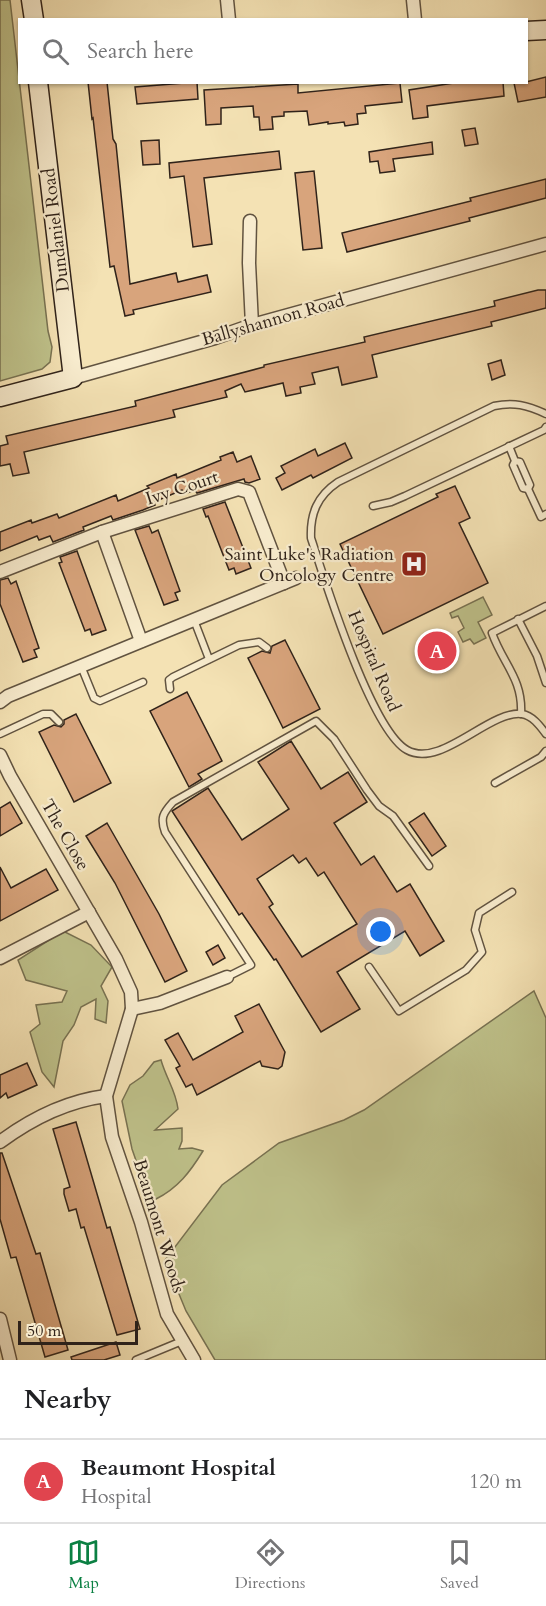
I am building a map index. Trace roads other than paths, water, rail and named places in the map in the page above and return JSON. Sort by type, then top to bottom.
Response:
[{"type":"street","points":[[31,0],[34,18]]},
{"type":"street","points":[[227,0],[229,18]]},
{"type":"street","points":[[413,0],[415,18]]},
{"type":"street","points":[[528,32],[546,30]]},
{"type":"street","name":"Dundaniel Road","points":[[38,84],[73,378]]},
{"type":"street","points":[[250,221],[249,263],[252,325]]},
{"type":"street","name":"Ballyshannon Road","points":[[0,397],[546,244]]},
{"type":"street","name":"Ivy Court","points":[[0,572],[102,532],[238,489],[249,492],[284,583]]},
{"type":"street","points":[[102,532],[141,641]]},
{"type":"street","points":[[0,702],[8,696],[296,578]]},
{"type":"street","points":[[0,755],[5,779]]},
{"type":"street","name":"The Close","points":[[5,779],[89,912],[120,967],[131,992],[132,1009],[106,1096]]},
{"type":"street","points":[[0,958],[89,912]]},
{"type":"street","points":[[132,1009],[160,1003],[227,977]]},
{"type":"street","points":[[0,1142],[40,1115],[106,1096]]},
{"type":"street","name":"Beaumont Woods","points":[[106,1096],[112,1137],[141,1222],[167,1314],[194,1360]]},
{"type":"street","points":[[0,1319],[6,1353]]},
{"type":"lane","name":"Hospital Road","points":[[522,714],[505,717],[433,752],[417,753],[406,750],[390,733],[358,671],[311,538],[311,521],[322,495],[338,482],[494,406],[510,403],[521,404],[546,414]]},
{"type":"lane","points":[[373,506],[398,499],[544,430],[546,427]]},
{"type":"lane","points":[[509,446],[516,461],[520,462],[530,484],[528,489],[541,517],[546,514]]},
{"type":"lane","points":[[546,606],[492,633],[520,691],[522,714],[534,719],[546,734]]},
{"type":"lane","points":[[518,619],[537,656],[546,683]]},
{"type":"lane","points":[[193,620],[209,659]]},
{"type":"lane","points":[[170,689],[169,680],[173,677],[239,645],[259,642],[267,648]]},
{"type":"lane","points":[[80,666],[94,698],[100,701],[143,682]]},
{"type":"lane","points":[[0,734],[43,714],[51,714],[59,722]]},
{"type":"lane","points":[[227,977],[251,965],[165,832],[161,820],[164,812],[173,802],[316,721],[334,739],[367,790],[380,806],[393,816],[429,866]]},
{"type":"lane","points":[[495,783],[546,752]]},
{"type":"lane","points":[[369,967],[399,1011],[466,970],[482,952],[474,930],[479,914],[512,892]]},
{"type":"lane","points":[[136,1360],[182,1341]]},
{"type":"place","name":"Saint Luke's Radiation Oncology Centre","points":[[414,564]]},
{"type":"place","name":"Beaumont Hospital","points":[[437,651]]}]
